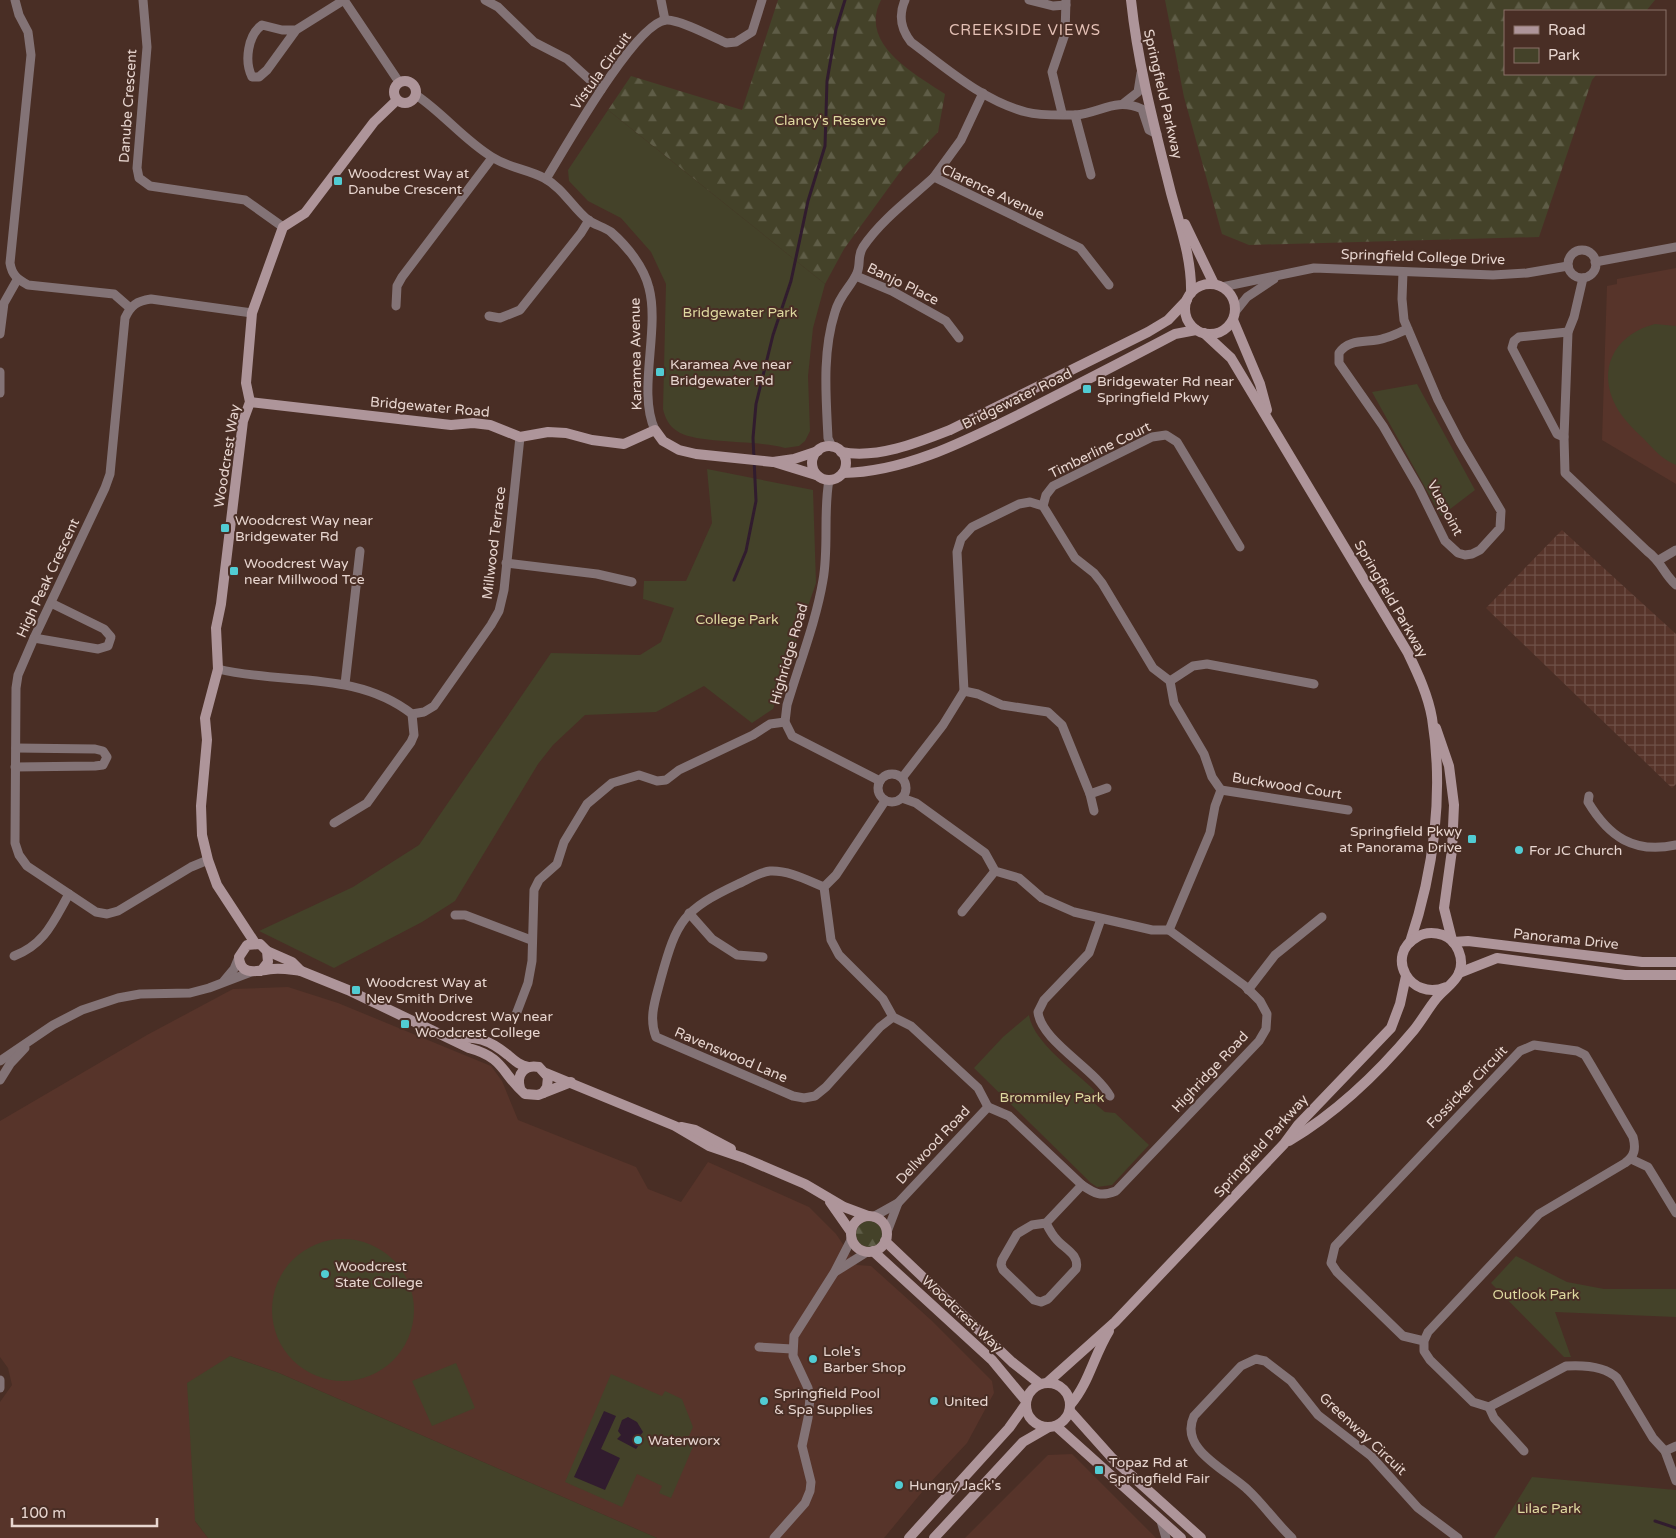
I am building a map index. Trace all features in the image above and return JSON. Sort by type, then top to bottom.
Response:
[{"type":"street","points":[[16,0],[19,15],[28,32],[31,55],[10,262],[11,272],[17,280],[28,285],[114,294],[130,308],[139,301],[151,299],[252,313]]},
{"type":"street","name":"Danube Crescent","points":[[143,0],[147,47],[137,168],[139,178],[150,186],[245,200],[283,227]]},
{"type":"street","points":[[296,30],[282,30],[262,25],[254,31],[250,42],[248,69],[252,77],[259,77],[267,70],[296,30],[344,0],[400,82]]},
{"type":"street","points":[[486,0],[498,7],[534,42],[567,60],[601,90]]},
{"type":"street","points":[[661,0],[665,20],[671,20],[726,43],[736,42],[752,32],[762,0]]},
{"type":"street","points":[[905,0],[901,8],[901,24],[904,34],[911,42],[983,93],[1025,112],[1043,115],[1062,113],[1075,115],[1124,103],[1138,92],[1142,70]]},
{"type":"street","points":[[1029,0],[1053,6],[1066,3],[1065,34],[1052,72],[1062,113]]},
{"type":"street","name":"Springfield Parkway","points":[[1131,0],[1142,70],[1188,258],[1189,297]]},
{"type":"street","name":"Vistula Circuit","points":[[546,179],[601,90],[626,56],[656,23],[665,20]]},
{"type":"street","points":[[407,81],[412,83],[416,90],[416,95],[408,103],[397,100],[394,90],[400,82],[407,81]]},
{"type":"street","points":[[934,177],[961,140],[983,93]]},
{"type":"street","name":"Karamea Avenue","points":[[416,95],[434,107],[492,158],[512,168],[546,179],[558,187],[588,220],[610,231],[626,247],[640,266],[649,287],[652,308],[650,413],[655,430]]},
{"type":"street","points":[[283,227],[305,213],[374,122],[397,100]]},
{"type":"street","points":[[1124,103],[1142,109],[1150,130],[1157,134]]},
{"type":"street","points":[[1075,115],[1091,175]]},
{"type":"street","points":[[396,306],[397,286],[402,276],[492,158]]},
{"type":"street","name":"Clarence Avenue","points":[[828,447],[825,364],[834,313],[843,292],[859,270],[858,259],[862,248],[879,227],[934,177],[1080,248],[1108,285]]},
{"type":"street","name":"Springfield Parkway","points":[[1171,193],[1218,286]]},
{"type":"street","points":[[489,316],[500,318],[520,310],[581,233],[588,220]]},
{"type":"street","name":"Woodcrest Way","points":[[255,943],[217,884],[208,860],[202,834],[201,806],[207,740],[205,718],[218,670],[216,628],[221,604],[243,421],[250,402],[246,382],[252,313],[283,227]]},
{"type":"street","points":[[1595,262],[1676,247]]},
{"type":"street","points":[[1583,278],[1572,274],[1568,266],[1569,258],[1578,250],[1587,251],[1595,262],[1593,272],[1583,278],[1574,317],[1568,332],[1564,437],[1565,473],[1568,478],[1659,560],[1665,575],[1676,585]]},
{"type":"street","name":"Springfield College Drive","points":[[1218,286],[1314,268],[1493,275],[1568,266]]},
{"type":"street","name":"Vuepoint","points":[[1403,272],[1402,299],[1404,320],[1408,329],[1438,400],[1460,442],[1501,511],[1502,520],[1500,528],[1480,550],[1472,554],[1458,553],[1445,541],[1419,488],[1383,426],[1339,363],[1339,353],[1346,346],[1360,341],[1384,339],[1408,329]]},
{"type":"street","name":"Banjo Place","points":[[856,276],[892,291],[940,317],[946,321],[959,338]]},
{"type":"street","name":"Springfield College Drive","points":[[1234,316],[1247,297],[1278,276]]},
{"type":"street","points":[[0,334],[4,303],[17,280]]},
{"type":"street","points":[[1204,285],[1218,286],[1232,297],[1234,316],[1221,332],[1200,331],[1190,323],[1186,314],[1189,297],[1204,285]]},
{"type":"street","name":"Bridgewater Road","points":[[773,462],[794,460],[828,447],[854,454],[883,451],[917,443],[950,430],[1148,332],[1168,320],[1189,297]]},
{"type":"street","name":"High Peak Crescent","points":[[130,308],[125,318],[110,474],[18,675],[16,688],[15,842],[19,855],[27,866],[96,912],[107,914],[118,911],[191,867],[208,860]]},
{"type":"street","name":"Springfield Parkway","points":[[1234,316],[1260,384],[1275,432]]},
{"type":"street","name":"Springfield Parkway","points":[[1200,331],[1231,358],[1408,653],[1419,677],[1432,718],[1437,802],[1427,879],[1420,914],[1410,942]]},
{"type":"street","name":"Bridgewater Road","points":[[843,473],[884,468],[906,462],[974,436],[1174,334],[1200,331]]},
{"type":"street","points":[[1564,437],[1557,434],[1512,348],[1514,341],[1518,337],[1568,332]]},
{"type":"street","points":[[0,372],[0,393]]},
{"type":"street","name":"Bridgewater Road","points":[[250,402],[451,425],[473,423],[490,425],[520,437]]},
{"type":"street","points":[[520,437],[548,432],[566,433],[592,440],[624,444],[655,430]]},
{"type":"street","name":"Bridgewater Road","points":[[655,430],[663,441],[679,450],[773,462],[816,475]]},
{"type":"street","name":"Timberline Court","points":[[1043,506],[1046,495],[1053,486],[1152,437],[1166,435],[1177,442],[1240,547]]},
{"type":"street","name":"Millwood Terrace","points":[[412,714],[424,712],[434,706],[499,611],[520,437]]},
{"type":"street","points":[[828,447],[846,462],[843,473],[839,477],[829,480],[816,475],[813,470],[812,460],[828,447]]},
{"type":"street","name":"Highridge Road","points":[[829,480],[824,504],[826,556],[823,580],[787,705],[785,722],[792,736],[880,780]]},
{"type":"street","points":[[902,778],[944,725],[964,691],[957,552],[961,539],[972,527],[1020,504],[1030,502],[1043,506],[1075,558],[1094,573],[1102,583],[1153,668],[1170,681],[1174,703],[1204,754],[1212,777],[1221,790],[1210,833],[1169,930],[1152,930],[1101,919],[1056,905],[1042,898],[1019,878],[995,871],[985,853],[916,804],[902,798]]},
{"type":"street","points":[[1659,560],[1676,550]]},
{"type":"street","points":[[344,684],[360,551]]},
{"type":"street","points":[[506,563],[597,574],[632,582]]},
{"type":"street","points":[[34,638],[98,649],[108,646],[111,638],[104,629],[51,603]]},
{"type":"street","points":[[1170,681],[1193,666],[1207,664],[1314,684]]},
{"type":"street","points":[[218,670],[344,684],[380,695],[412,714],[414,735],[375,793],[366,803],[334,823]]},
{"type":"street","points":[[964,691],[978,694],[1002,705],[1048,712],[1056,718],[1062,725],[1090,794],[1094,811]]},
{"type":"street","points":[[1284,1144],[1307,1130],[1355,1092],[1413,1030],[1459,973],[1460,954],[1452,941],[1444,908],[1454,823],[1452,783],[1446,758],[1432,718]]},
{"type":"street","points":[[515,1017],[528,983],[532,961],[531,940],[534,890],[539,880],[557,864],[564,842],[579,814],[596,795],[612,783],[639,775],[657,781],[666,780],[679,770],[744,740],[770,724],[785,722]]},
{"type":"street","points":[[15,767],[95,766],[104,765],[107,757],[103,751],[96,749],[16,748]]},
{"type":"street","points":[[890,774],[902,778],[906,788],[902,798],[894,802],[886,801],[878,792],[880,780],[890,774]]},
{"type":"street","points":[[1090,794],[1107,788]]},
{"type":"street","name":"Buckwood Court","points":[[1221,790],[1348,810]]},
{"type":"street","points":[[1589,796],[1588,802],[1600,822],[1623,840],[1638,846],[1664,848],[1676,845]]},
{"type":"street","points":[[886,801],[836,875],[824,887],[830,940],[849,967],[882,999],[893,1017],[911,1026],[978,1088],[988,1107]]},
{"type":"street","name":"Ravenswood Lane","points":[[824,887],[786,873],[768,871],[707,899],[689,914],[677,930],[670,948],[653,1008],[652,1025],[656,1037],[793,1096],[804,1098],[815,1096],[826,1087],[880,1027],[893,1017]]},
{"type":"street","points":[[962,912],[995,871]]},
{"type":"street","points":[[14,956],[30,950],[41,941],[69,894]]},
{"type":"street","points":[[689,914],[712,938],[737,955],[764,957]]},
{"type":"street","name":"Woodcrest Way","points":[[238,915],[242,934],[240,954]]},
{"type":"street","points":[[455,915],[465,915],[531,940]]},
{"type":"street","points":[[1248,990],[1284,947],[1322,918]]},
{"type":"street","points":[[1101,919],[1089,953],[1044,1000],[1038,1012],[1043,1029],[1103,1084],[1110,1096]]},
{"type":"street","name":"Highridge Road","points":[[988,1107],[1009,1116],[1095,1194],[1105,1196],[1116,1191],[1259,1041],[1266,1029],[1267,1014],[1260,1001],[1169,930]]},
{"type":"street","points":[[1446,987],[1426,991],[1411,983],[1406,976],[1402,962],[1403,954],[1410,942],[1417,937],[1430,933],[1446,936],[1452,941]]},
{"type":"street","name":"Panorama Drive","points":[[1452,941],[1468,941],[1642,962],[1676,962]]},
{"type":"street","points":[[224,982],[234,969],[240,954],[247,945],[255,943],[260,944],[267,951],[292,962],[302,971]]},
{"type":"street","points":[[256,972],[268,962],[267,951]]},
{"type":"street","points":[[240,954],[242,966],[256,972]]},
{"type":"street","name":"Panorama Drive","points":[[1459,973],[1497,958],[1625,975],[1676,975]]},
{"type":"street","points":[[0,1061],[53,1025],[118,998],[147,994],[190,992],[209,988],[256,972],[275,969],[302,971],[348,990],[495,1058],[520,1088],[530,1096],[571,1082]]},
{"type":"street","name":"Springfield Parkway","points":[[1044,1383],[1115,1322],[1391,1028],[1400,1004],[1406,976]]},
{"type":"street","points":[[452,1038],[471,1036],[485,1040],[520,1065],[539,1067],[546,1073],[675,1126],[709,1146],[744,1158],[805,1184],[853,1211],[882,1222],[886,1237],[881,1248],[834,1272]]},
{"type":"street","points":[[0,1080],[10,1064],[32,1040]]},
{"type":"street","name":"Fossicker Circuit","points":[[1424,1341],[1403,1336],[1337,1272],[1331,1263],[1331,1254],[1335,1246],[1520,1051],[1534,1045],[1577,1050],[1585,1055],[1633,1137],[1636,1147],[1631,1158]]},
{"type":"street","points":[[520,1088],[519,1076],[528,1067]]},
{"type":"street","points":[[542,1093],[548,1082],[546,1073]]},
{"type":"street","name":"Dellwood Road","points":[[870,1216],[898,1202],[988,1107]]},
{"type":"street","points":[[1676,1213],[1648,1167],[1631,1158],[1538,1214],[1428,1332],[1424,1341],[1424,1351],[1430,1360],[1473,1402],[1489,1407],[1566,1366],[1602,1369],[1617,1378],[1653,1438],[1665,1451],[1676,1481]]},
{"type":"street","points":[[1046,1223],[1055,1239],[1076,1258],[1078,1263],[1076,1269],[1054,1293],[1041,1302],[1034,1300],[1003,1270],[1002,1260],[1017,1234],[1032,1225],[1046,1223],[1082,1184]]},
{"type":"street","points":[[823,1194],[836,1209],[857,1248],[870,1252]]},
{"type":"street","name":"Dellwood Road","points":[[886,1237],[898,1202]]},
{"type":"street","points":[[774,1538],[805,1503],[810,1491],[811,1482],[802,1446],[810,1398],[808,1388],[793,1356],[794,1336],[834,1272],[857,1221],[870,1216]]},
{"type":"street","name":"Woodcrest Way","points":[[886,1237],[1012,1362],[1044,1383]]},
{"type":"street","name":"Woodcrest Way","points":[[870,1252],[992,1360],[1026,1403]]},
{"type":"street","name":"Springfield Parkway","points":[[1070,1407],[1086,1382],[1099,1347],[1115,1322]]},
{"type":"street","points":[[759,1347],[792,1348]]},
{"type":"street","name":"Greenway Circuit","points":[[1292,1538],[1248,1489],[1213,1463],[1192,1438],[1190,1432],[1190,1424],[1194,1416],[1241,1366],[1256,1359],[1265,1361],[1280,1371],[1291,1381],[1318,1415],[1371,1456],[1418,1508],[1458,1538]]},
{"type":"street","points":[[0,1380],[0,1388]]},
{"type":"street","points":[[909,1538],[1009,1428],[1034,1388],[1044,1383],[1055,1383],[1066,1391],[1070,1407],[1112,1458],[1197,1537]]},
{"type":"street","points":[[1026,1403],[1032,1420],[1037,1424],[1052,1426],[1092,1456],[1161,1521],[1182,1538]]},
{"type":"street","points":[[934,1538],[1023,1442],[1067,1417],[1070,1407]]},
{"type":"street","points":[[1489,1407],[1494,1418],[1524,1451]]},
{"type":"street","points":[[1665,1451],[1676,1446]]},
{"type":"street","points":[[1161,1521],[1166,1538]]},
{"type":"shaded area","points":[[1676,268],[1676,484],[1602,440],[1607,286],[1617,284],[1617,279]]},
{"type":"shaded area","points":[[1562,530],[1676,634],[1676,784],[1672,788],[1486,608]]},
{"type":"shaded area","name":"Woodcrest State College","points":[[288,987],[338,1003],[491,1066],[502,1081],[518,1120],[636,1167],[648,1189],[681,1202],[708,1162],[809,1207],[836,1234],[857,1265],[871,1266],[931,1320],[992,1381],[994,1393],[967,1443],[927,1486],[884,1538],[657,1538],[279,1373],[230,1356],[195,1521],[208,1538],[0,1538],[0,1402],[12,1385],[8,1368],[0,1357],[0,1121],[147,1035],[233,989]]},
{"type":"shaded area","points":[[604,1411],[616,1416],[601,1449],[620,1458],[605,1490],[574,1477]]},
{"type":"shaded area","points":[[628,1417],[637,1422],[643,1432],[636,1441],[639,1445],[636,1449],[617,1439],[621,1435],[618,1431],[622,1420]]},
{"type":"shaded area","points":[[1072,1454],[1156,1538],[965,1538],[1048,1455]]},
{"type":"green space","name":"Clancy's Reserve","points":[[778,0],[881,0],[876,16],[877,30],[883,44],[906,67],[945,94],[938,132],[903,168],[844,249],[825,284],[608,110],[631,76],[742,110]]},
{"type":"green space","points":[[1165,0],[1655,0],[1647,10],[1504,10],[1504,75],[1596,75],[1592,80],[1539,237],[1249,245],[1222,234],[1184,97]]},
{"type":"green space","name":"Bridgewater Park","points":[[608,110],[825,284],[813,328],[808,376],[810,431],[805,441],[799,446],[785,448],[697,438],[677,431],[668,422],[663,409],[666,284],[651,252],[621,218],[588,201],[569,181],[568,170]]},
{"type":"green space","points":[[1655,324],[1676,326],[1676,465],[1659,454],[1626,421],[1613,400],[1609,386],[1610,362],[1615,351],[1631,334]]},
{"type":"green space","points":[[1417,384],[1475,490],[1441,516],[1372,392]]},
{"type":"green space","name":"College Park","points":[[707,469],[813,490],[816,583],[773,709],[752,723],[704,686],[656,712],[585,715],[553,745],[538,764],[455,901],[422,922],[334,968],[259,931],[353,887],[419,845],[551,653],[640,655],[661,642],[674,608],[643,599],[644,581],[686,581],[712,523]]},
{"type":"green space","name":"Brommiley Park","points":[[1029,1015],[1032,1025],[1046,1046],[1094,1090],[1094,1103],[1105,1112],[1115,1113],[1149,1145],[1112,1185],[1097,1187],[1091,1183],[974,1068],[1003,1037]]},
{"type":"green space","points":[[869,1221],[878,1225],[882,1234],[878,1243],[869,1247],[860,1243],[856,1234],[860,1225]]},
{"type":"green space","points":[[343,1239],[357,1240],[370,1244],[393,1260],[409,1283],[413,1296],[413,1324],[409,1337],[393,1360],[370,1376],[357,1380],[343,1381],[329,1380],[316,1376],[293,1360],[277,1337],[273,1324],[272,1310],[273,1296],[277,1283],[293,1260],[316,1244],[329,1240]]},
{"type":"green space","name":"Outlook Park","points":[[1516,1256],[1567,1282],[1604,1289],[1676,1289],[1676,1317],[1555,1312],[1571,1357],[1564,1357],[1491,1283]]},
{"type":"green space","points":[[230,1356],[279,1373],[657,1538],[208,1538],[195,1521],[187,1383]]},
{"type":"green space","points":[[456,1363],[475,1408],[432,1426],[412,1381]]},
{"type":"green space","name":"Waterworx","points":[[611,1374],[662,1396],[665,1391],[682,1399],[693,1427],[688,1438],[695,1442],[671,1498],[659,1493],[662,1486],[637,1474],[622,1507],[565,1482]]},
{"type":"green space","name":"Lilac Park","points":[[1532,1477],[1676,1490],[1676,1538],[1494,1538]]},
{"type":"waterway","points":[[734,580],[746,551],[756,501],[753,438],[756,404],[773,335],[791,281],[808,201],[825,146],[827,81],[836,29],[845,0]]},
{"type":"waterway","points":[[1655,1521],[1676,1528]]},
{"type":"place","name":"Woodcrest Way at Danube Crescent","points":[[338,181]]},
{"type":"place","name":"Karamea Ave near Bridgewater Rd","points":[[660,372]]},
{"type":"place","name":"Bridgewater Rd near Springfield Pkwy","points":[[1087,389]]},
{"type":"place","name":"Woodcrest Way near Bridgewater Rd","points":[[225,528]]},
{"type":"place","name":"Woodcrest Way near Millwood Tce","points":[[234,571]]},
{"type":"place","name":"Springfield Pkwy at Panorama Drive","points":[[1472,839]]},
{"type":"place","name":"For JC Church","points":[[1519,850]]},
{"type":"place","name":"Woodcrest Way at Nev Smith Drive","points":[[356,990]]},
{"type":"place","name":"Woodcrest Way near Woodcrest College","points":[[405,1024]]},
{"type":"place","name":"Woodcrest State College","points":[[325,1274]]},
{"type":"place","name":"Lole's Barber Shop","points":[[813,1359]]},
{"type":"place","name":"Springfield Pool & Spa Supplies","points":[[764,1401]]},
{"type":"place","name":"United","points":[[934,1401]]},
{"type":"place","name":"Waterworx","points":[[638,1440]]},
{"type":"place","name":"Topaz Rd at Springfield Fair","points":[[1099,1470]]},
{"type":"place","name":"Hungry Jack's","points":[[899,1485]]},
{"type":"district","name":"CREEKSIDE VIEWS","points":[[1025,30]]}]
